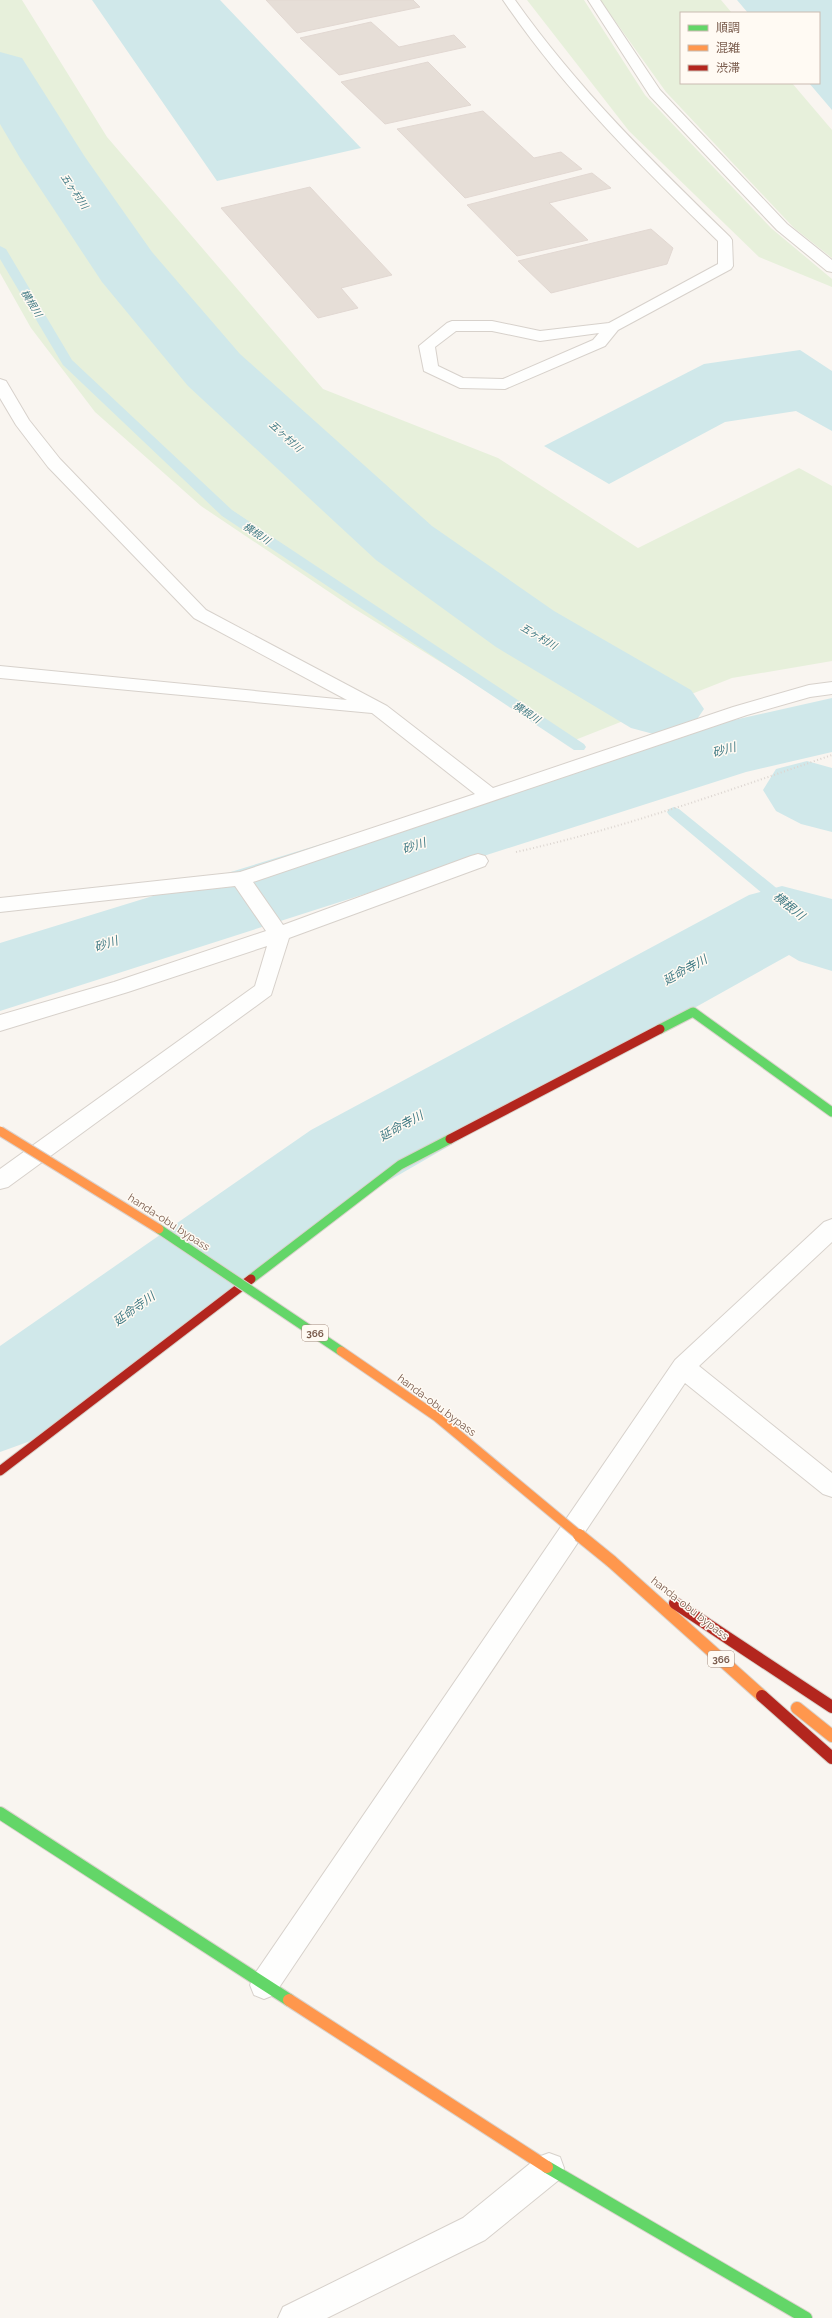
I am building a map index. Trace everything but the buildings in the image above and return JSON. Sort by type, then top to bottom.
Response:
[{"type":"main road","points":[[0,1471],[400,1165],[693,1012],[832,1112]]},
{"type":"main road","name":"handa-obu bypass","points":[[0,1131],[140,1216],[372,1371],[437,1417],[611,1561],[740,1663]]},
{"type":"main road","name":"366","points":[[611,1561],[832,1707]]},
{"type":"main road","name":"366","points":[[611,1561],[832,1758]]},
{"type":"main road","points":[[789,1702],[832,1736]]},
{"type":"main road","points":[[0,1813],[549,2168],[806,2318]]},
{"type":"street","points":[[509,0],[533,36],[624,142],[725,240],[726,266],[613,327],[599,343],[505,384],[460,383],[430,368],[427,346],[452,326],[492,326],[540,336],[613,327]]},
{"type":"street","points":[[594,0],[655,93],[782,227],[832,268]]},
{"type":"street","points":[[0,384],[22,422],[54,463],[200,614],[380,710],[491,796]]},
{"type":"street","points":[[0,420],[22,422]]},
{"type":"street","points":[[0,672],[380,710]]},
{"type":"street","points":[[0,906],[242,880],[740,710],[809,691],[832,688]]},
{"type":"street","points":[[0,1023],[88,999],[278,934],[478,861]]},
{"type":"street","points":[[0,1181],[264,990],[278,934],[242,880]]},
{"type":"street","points":[[264,1985],[683,1367],[832,1228]]},
{"type":"street","points":[[683,1367],[832,1487]]},
{"type":"street","points":[[294,2318],[474,2229],[549,2168]]},
{"type":"path","points":[[478,861],[584,837],[677,808],[832,755]]},
{"type":"green space","points":[[0,0],[22,0],[107,137],[323,389],[498,458],[638,548],[799,468],[832,486],[832,661],[732,678],[570,742],[350,606],[201,506],[95,412],[31,328],[0,273]]},
{"type":"green space","points":[[527,0],[584,0],[645,95],[771,228],[832,279],[832,287],[759,257],[629,131]]},
{"type":"green space","points":[[600,0],[721,0],[731,12],[680,12],[680,84],[793,84],[832,130],[832,258],[794,228],[666,92]]},
{"type":"water","points":[[92,0],[220,0],[361,148],[217,181]]},
{"type":"water","points":[[737,0],[832,0],[832,110],[810,84],[820,84],[820,12],[747,12]]},
{"type":"water","points":[[800,350],[832,371],[832,431],[796,411],[725,422],[609,484],[544,446],[704,364]]},
{"type":"waterway","name":"五ヶ村川","points":[[0,71],[53,158],[127,267],[214,370],[404,543],[525,629],[661,709]]},
{"type":"waterway","name":"横根川","points":[[0,249],[67,362],[227,513],[579,747]]},
{"type":"waterway","name":"砂川","points":[[0,977],[555,801],[729,748],[832,725]]},
{"type":"waterway","name":"五ヶ村川","points":[[807,790],[832,803]]},
{"type":"waterway","name":"横根川","points":[[674,812],[811,925]]},
{"type":"waterway","name":"延命寺川","points":[[0,1406],[347,1157],[482,1081],[782,918],[811,925],[832,938]]},
{"type":"traffic: fast","points":[[660,1029],[693,1012],[832,1112]]},
{"type":"traffic: fast","points":[[251,1279],[400,1165],[450,1139]]},
{"type":"traffic: fast","points":[[159,1229],[341,1351]]},
{"type":"traffic: fast","points":[[0,1813],[289,2000]]},
{"type":"traffic: fast","points":[[547,2167],[806,2318]]},
{"type":"traffic: slow","points":[[0,1131],[159,1229]]},
{"type":"traffic: slow","points":[[341,1351],[437,1417],[611,1561]]},
{"type":"traffic: slow","points":[[611,1561],[762,1696]]},
{"type":"traffic: slow","points":[[797,1708],[832,1736]]},
{"type":"traffic: slow","points":[[289,2000],[547,2167]]},
{"type":"traffic: jam","points":[[450,1139],[660,1029]]},
{"type":"traffic: jam","points":[[0,1471],[251,1279]]},
{"type":"traffic: jam","points":[[675,1603],[832,1707]]},
{"type":"traffic: jam","points":[[762,1696],[832,1758]]}]
